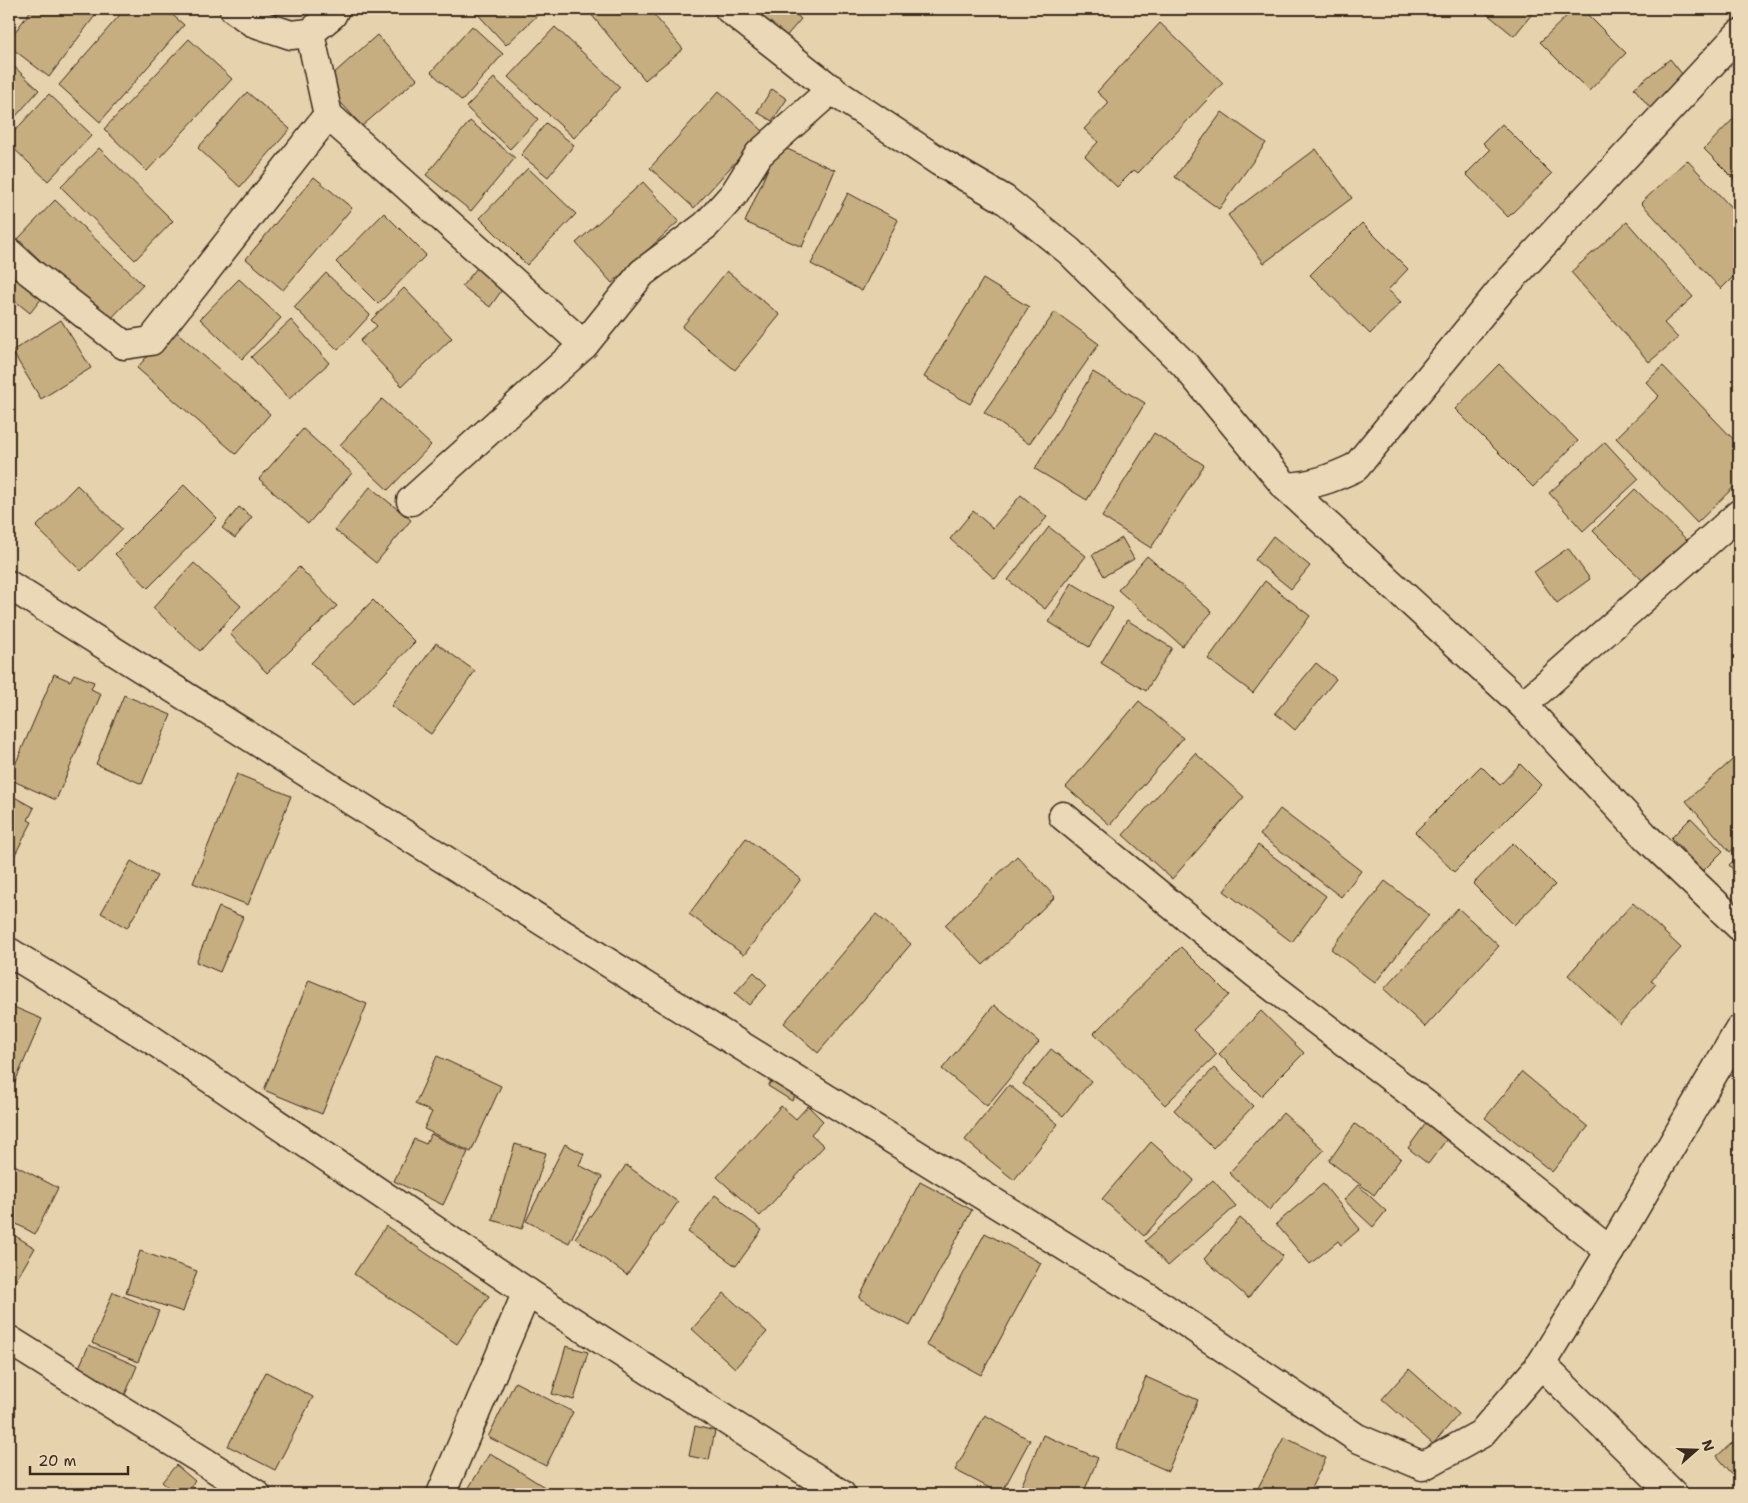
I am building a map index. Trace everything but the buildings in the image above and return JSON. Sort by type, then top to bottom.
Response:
[{"type":"street","points":[[234,9],[252,22],[291,35],[310,33],[332,15],[336,9]]},
{"type":"street","points":[[729,9],[832,89],[940,162],[1004,199],[1069,251],[1185,365],[1286,486],[1523,705],[1646,837],[1739,926]]},
{"type":"street","points":[[310,33],[328,115],[584,345]]},
{"type":"street","points":[[1286,486],[1304,486],[1330,479],[1356,467],[1500,290],[1739,34]]},
{"type":"street","points":[[411,501],[584,345],[642,273],[706,225],[734,194],[759,154],[832,89]]},
{"type":"street","points":[[9,253],[30,272],[124,344],[150,341],[328,115]]},
{"type":"street","points":[[1523,705],[1739,514]]},
{"type":"street","points":[[9,585],[650,989],[1158,1304],[1358,1438],[1423,1466],[1481,1434],[1541,1364],[1738,1036]]},
{"type":"street","points":[[1063,816],[1256,974],[1433,1110],[1610,1251]]},
{"type":"street","points":[[9,952],[151,1039],[527,1292],[841,1494]]},
{"type":"street","points":[[441,1494],[527,1292]]},
{"type":"street","points":[[9,1340],[256,1494]]},
{"type":"street","points":[[1541,1364],[1673,1494]]}]
